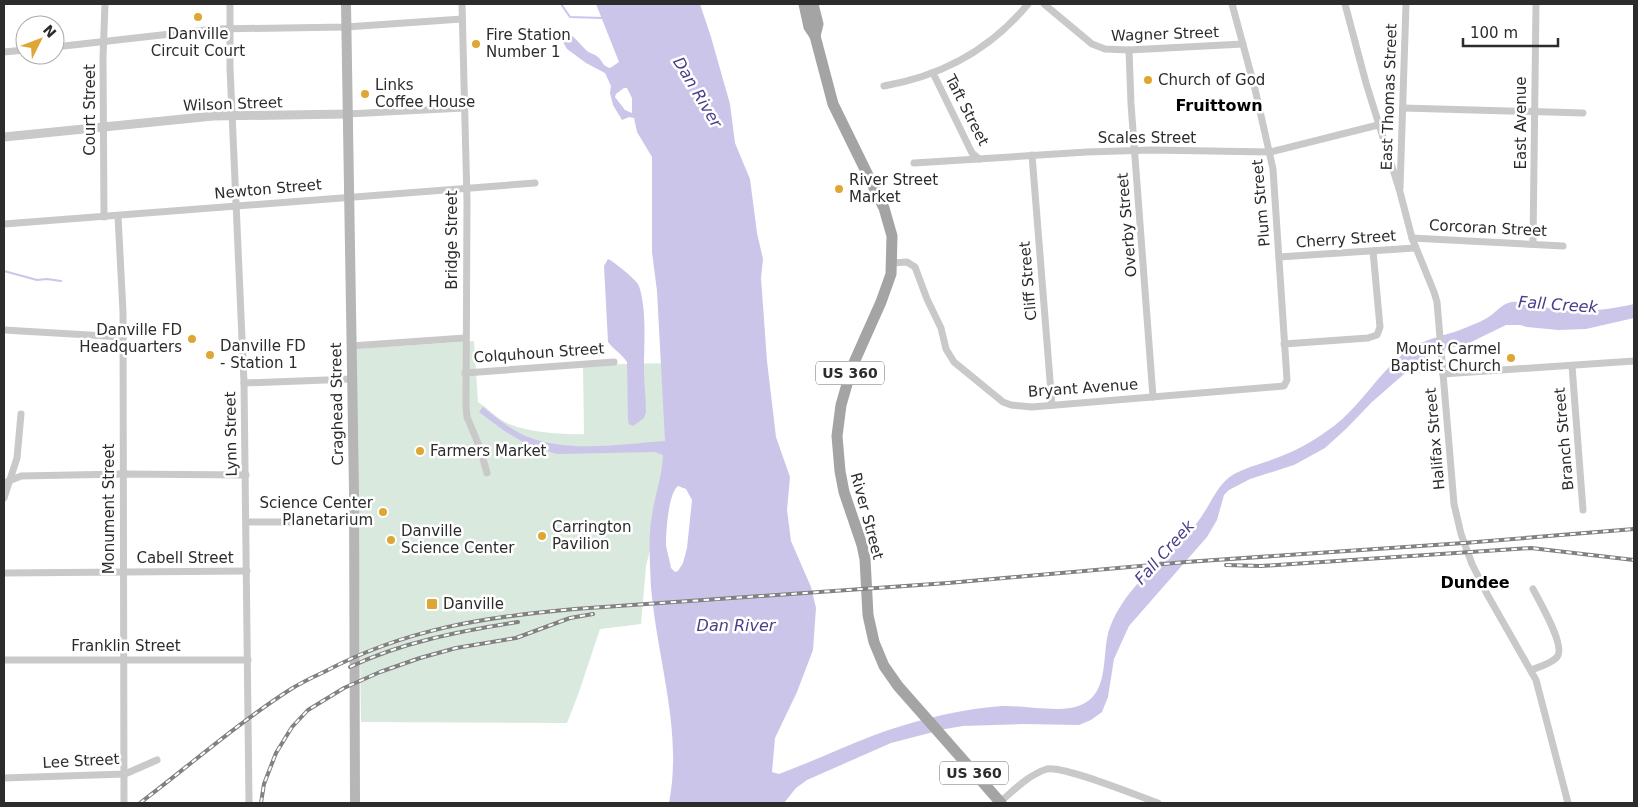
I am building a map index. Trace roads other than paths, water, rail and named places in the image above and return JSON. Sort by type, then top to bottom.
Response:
[{"type":"main road","name":"Craghead Street","points":[[346,4],[354,522],[355,803]]},
{"type":"main road","name":"River Street","points":[[804,4],[809,27],[816,36]]},
{"type":"main road","name":"River Street","points":[[813,4],[818,24],[816,36],[833,104],[884,208],[892,236],[892,263],[887,288],[858,350],[845,388],[838,422],[838,452],[844,492],[865,559],[868,615],[874,642],[890,675],[1000,803]]},
{"type":"street","name":"Court Street","points":[[104,217],[105,4]]},
{"type":"street","name":"Lynn Street","points":[[230,4],[232,116],[244,383],[249,803]]},
{"type":"street","name":"Bridge Street","points":[[462,4],[466,189],[465,373],[467,417],[480,448],[486,473]]},
{"type":"street","points":[[884,86],[911,81],[933,73],[978,50],[1009,25],[1028,4]]},
{"type":"street","name":"Wagner Street","points":[[1044,4],[1092,44],[1105,49],[1129,50],[1243,44]]},
{"type":"street","name":"Plum Street","points":[[1232,4],[1270,152],[1279,257],[1286,384],[1281,387],[1266,388]]},
{"type":"street","name":"Halifax Street","points":[[1345,4],[1378,125],[1400,192],[1415,248],[1434,292],[1439,320],[1454,504],[1460,534],[1487,594],[1531,670],[1540,692],[1568,803]]},
{"type":"street","name":"East Thomas Street","points":[[1400,192],[1406,4]]},
{"type":"street","name":"East Avenue","points":[[1532,243],[1536,4]]},
{"type":"street","points":[[65,46],[230,28],[346,27],[462,19]]},
{"type":"street","name":"Overby Street","points":[[1129,50],[1153,397]]},
{"type":"street","name":"Taft Street","points":[[933,73],[972,153],[979,159]]},
{"type":"street","name":"Wilson Street","points":[[4,137],[213,116],[348,114],[464,108]]},
{"type":"street","points":[[1403,108],[1583,113]]},
{"type":"street","name":"Scales Street","points":[[914,163],[1032,155],[1135,151],[1270,152],[1378,125]]},
{"type":"street","name":"Cliff Street","points":[[1032,155],[1052,405]]},
{"type":"street","name":"Newton Street","points":[[4,224],[535,183]]},
{"type":"street","name":"Monument Street","points":[[118,216],[122,337],[124,803]]},
{"type":"street","name":"Corcoran Street","points":[[1412,238],[1563,246]]},
{"type":"street","name":"Cherry Street","points":[[1279,257],[1415,248]]},
{"type":"street","points":[[1284,344],[1374,337],[1380,327],[1373,251]]},
{"type":"street","name":"Bryant Avenue","points":[[892,263],[907,262],[915,267],[926,299],[941,328],[949,356],[959,367],[980,382],[997,398],[1011,405],[1052,405],[1266,388]]},
{"type":"street","points":[[4,330],[122,337]]},
{"type":"street","name":"Colquhoun Street","points":[[351,346],[465,338]]},
{"type":"street","name":"Colquhoun Street","points":[[465,373],[614,362]]},
{"type":"street","points":[[1443,374],[1634,362]]},
{"type":"street","name":"Branch Street","points":[[1572,366],[1583,510]]},
{"type":"street","points":[[244,383],[352,379]]},
{"type":"street","points":[[4,498],[6,482],[14,472],[17,458],[20,414]]},
{"type":"street","points":[[6,482],[21,476],[246,474]]},
{"type":"street","points":[[247,522],[354,522]]},
{"type":"street","name":"Cabell Street","points":[[4,573],[247,571]]},
{"type":"street","points":[[1531,670],[1556,658],[1560,653],[1558,641],[1533,589]]},
{"type":"street","name":"Franklin Street","points":[[4,660],[248,660]]},
{"type":"street","name":"Lee Street","points":[[4,778],[125,774],[157,760]]},
{"type":"street","points":[[1000,803],[1039,772],[1054,768],[1075,773],[1158,803]]},
{"type":"water","name":"Dan River","points":[[596,4],[700,4],[730,104],[735,143],[750,179],[757,233],[763,259],[761,278],[767,361],[776,437],[790,477],[787,510],[791,541],[811,587],[816,608],[813,650],[797,692],[775,738],[772,772],[779,774],[872,736],[936,716],[1002,706],[1057,709],[1077,707],[1085,703],[1093,697],[1098,689],[1109,630],[1119,608],[1142,579],[1189,532],[1224,482],[1240,471],[1297,449],[1328,430],[1350,412],[1402,355],[1430,339],[1480,322],[1505,304],[1513,302],[1569,311],[1607,309],[1634,304],[1634,318],[1586,329],[1558,330],[1506,325],[1465,345],[1443,349],[1416,364],[1372,402],[1325,448],[1294,465],[1250,479],[1229,490],[1224,495],[1217,520],[1207,537],[1129,626],[1114,659],[1108,697],[1102,712],[1091,720],[1079,725],[963,726],[891,743],[807,780],[796,788],[784,803],[669,803],[673,749],[671,722],[654,614],[650,551],[653,507],[663,455],[655,452],[557,454],[528,445],[503,430],[479,412],[483,407],[504,424],[528,437],[561,445],[596,446],[665,441],[657,291],[652,252],[652,157],[637,132],[634,118],[629,117],[622,120],[613,105],[610,93],[611,86],[605,73],[586,63],[567,49],[559,35],[562,30],[569,34],[587,51],[596,55],[607,67],[610,68],[619,62]],"holes":[[[624,88],[627,88],[632,98],[632,113],[625,110],[615,97]],[[678,486],[686,489],[692,500],[687,548],[683,563],[678,571],[675,572],[671,568],[666,539],[670,505]]]},
{"type":"water","points":[[608,259],[638,283],[642,295],[646,412],[644,418],[633,426],[629,424],[628,420],[627,362],[608,342],[604,266]]},
{"type":"waterway","points":[[561,4],[570,17],[602,18]]},
{"type":"waterway","points":[[4,271],[37,280],[61,281]]},
{"type":"railway","points":[[140,803],[214,744],[291,689],[354,657],[385,645],[415,635],[477,621],[575,609],[948,583],[1186,562],[1634,529]]},
{"type":"railway","points":[[1226,565],[1261,566],[1531,548],[1634,560]]},
{"type":"railway","points":[[261,803],[264,784],[276,753],[292,727],[308,710],[344,688],[380,672],[420,658],[456,648],[516,638],[570,618],[593,614]]},
{"type":"railway","points":[[350,667],[370,658],[432,638],[518,622]]},
{"type":"place","name":"Danville Circuit Court","points":[[198,17]]},
{"type":"place","name":"Fire Station Number 1","points":[[476,44]]},
{"type":"place","name":"Church of God","points":[[1148,80]]},
{"type":"place","name":"Links Coffee House","points":[[365,94]]},
{"type":"place","name":"River Street Market","points":[[839,189]]},
{"type":"place","name":"Danville FD Headquarters","points":[[192,339]]},
{"type":"place","name":"Danville FD - Station 1","points":[[210,355]]},
{"type":"place","name":"Mount Carmel Baptist Church","points":[[1511,358]]},
{"type":"place","name":"Farmers Market","points":[[420,451]]},
{"type":"place","name":"Science Center Planetarium","points":[[383,512]]},
{"type":"place","name":"Carrington Pavilion","points":[[542,536]]},
{"type":"place","name":"Danville Science Center","points":[[391,540]]},
{"type":"place","name":"Danville","points":[[432,604]]},
{"type":"district","name":"Fruittown","points":[[1219,105]]},
{"type":"district","name":"Dundee","points":[[1475,582]]},
{"type":"water label","name":"Fall Creek","points":[[1558,304]]},
{"type":"water label","name":"Fall Creek","points":[[1164,552]]}]
